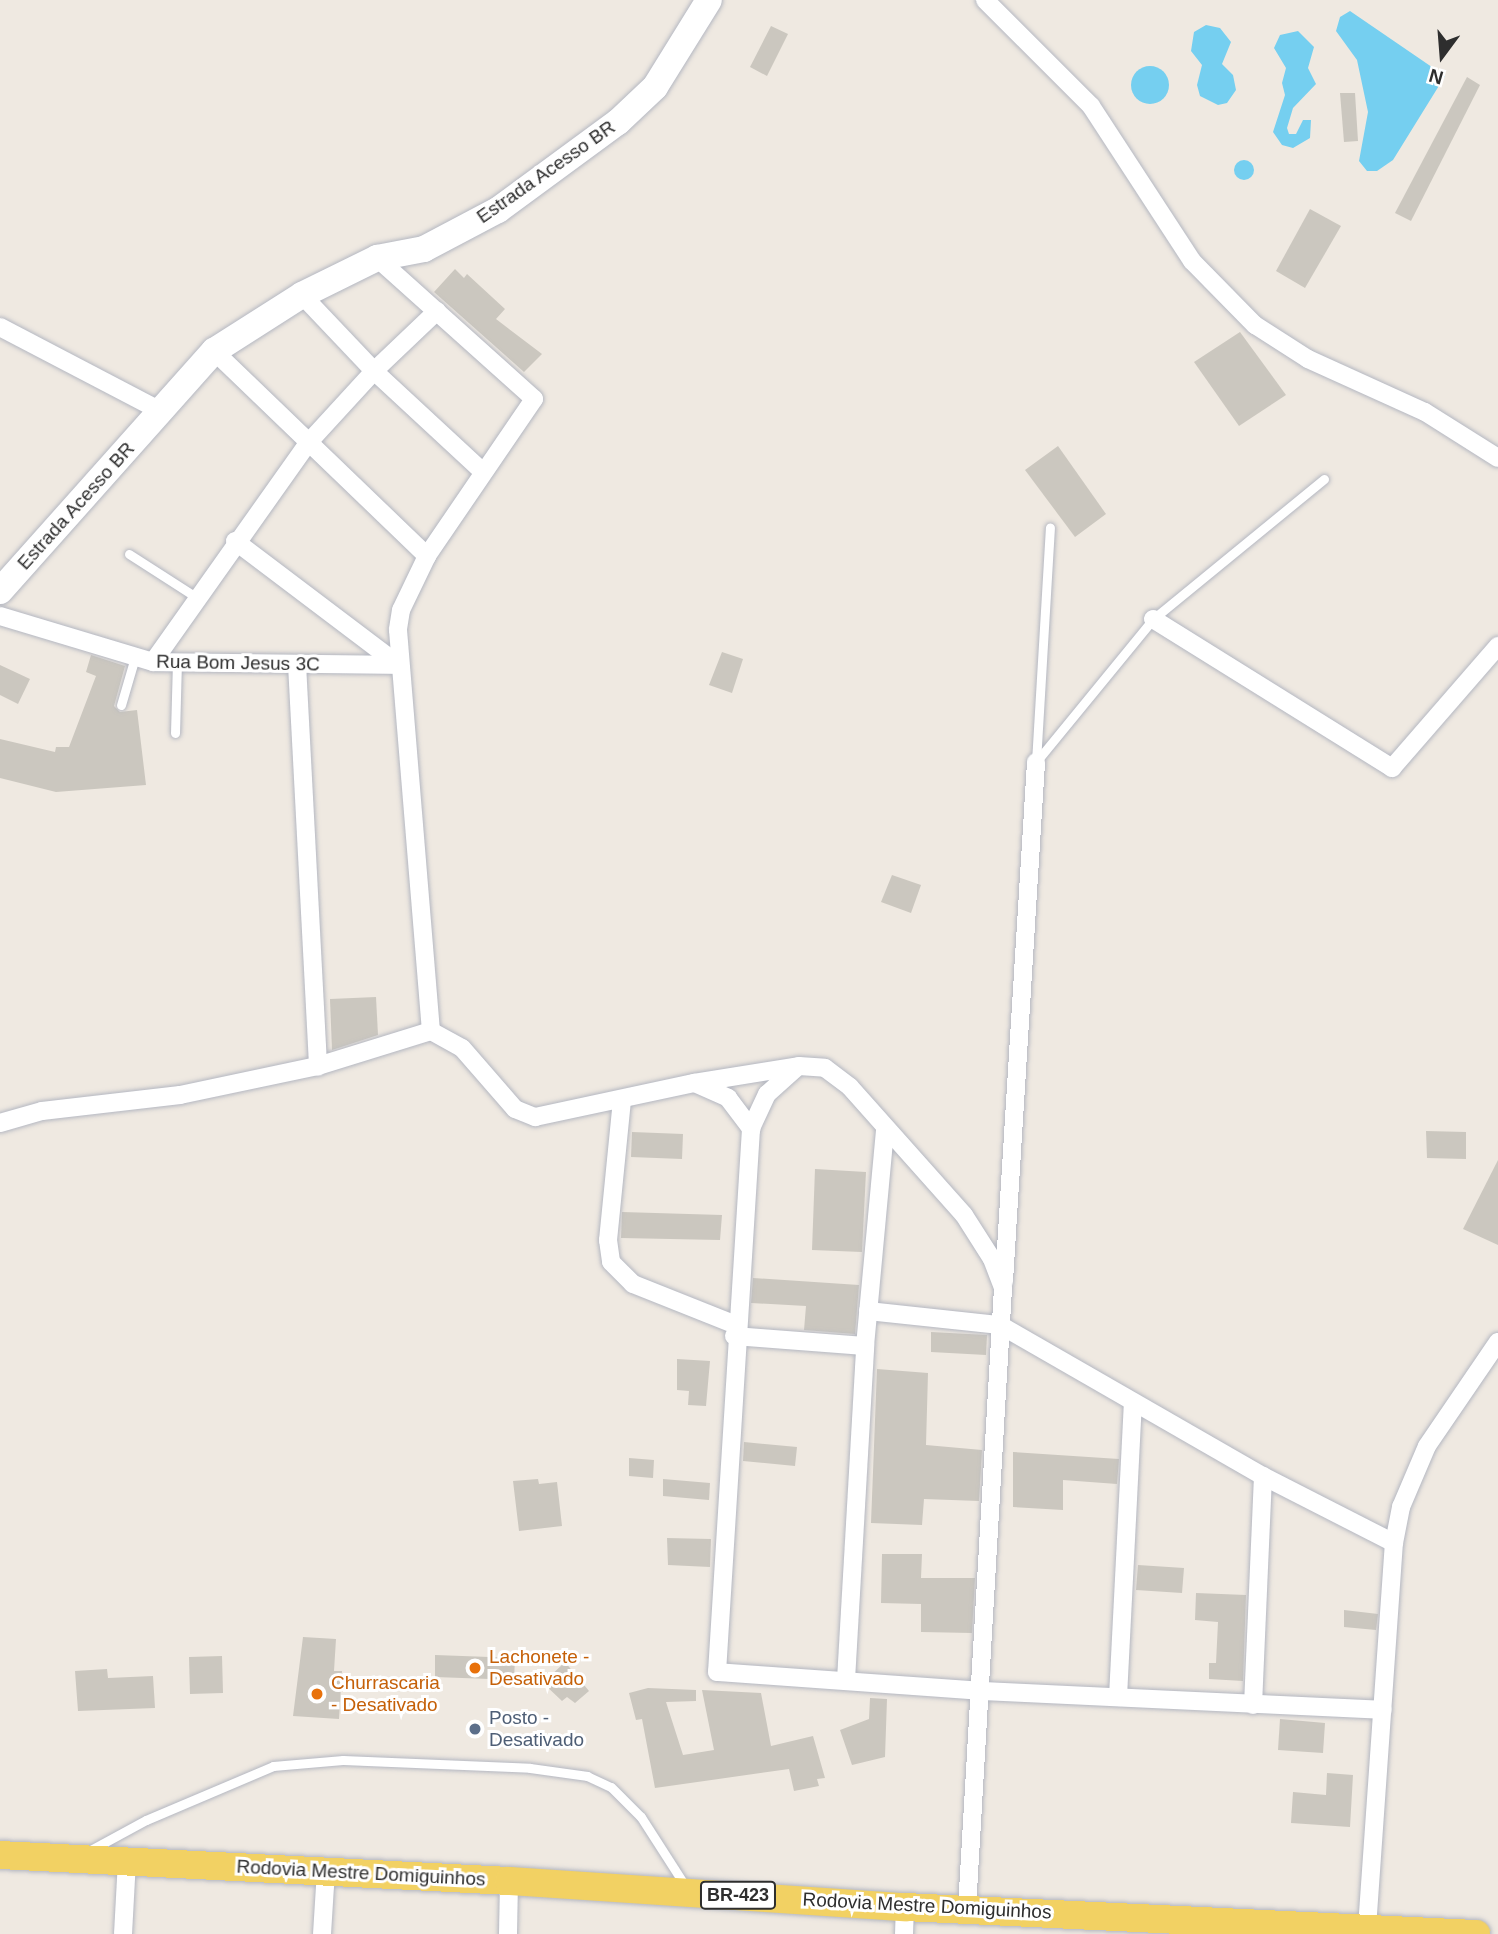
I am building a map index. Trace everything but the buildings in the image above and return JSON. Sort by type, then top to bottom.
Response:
[{"type":"main road","name":"Rodovia Mestre Domiguinhos","points":[[0,1855],[689,1891],[904,1921],[967,1909],[1476,1934]]},
{"type":"street","name":"Estrada Acesso BR","points":[[0,592],[214,351],[302,295],[377,258],[424,249],[498,210],[618,122],[655,87],[709,0]]},
{"type":"street","points":[[985,0],[1091,106],[1192,261],[1255,325],[1308,359],[1425,412],[1498,458]]},
{"type":"street","points":[[377,258],[534,399],[427,556],[401,610],[399,665],[430,1031]]},
{"type":"street","points":[[302,295],[374,371],[482,472]]},
{"type":"street","points":[[153,662],[196,597],[309,442],[374,371],[437,311]]},
{"type":"street","points":[[0,327],[161,411]]},
{"type":"street","points":[[214,351],[427,556]]},
{"type":"street","points":[[236,541],[399,665]]},
{"type":"street","name":"Rua Bom Jesus 3C","points":[[0,616],[153,662],[399,665]]},
{"type":"street","points":[[1153,620],[1392,768],[1498,646]]},
{"type":"street","points":[[297,664],[318,1066]]},
{"type":"street","points":[[967,1909],[1000,1325],[1036,762]]},
{"type":"street","points":[[0,1123],[42,1111],[180,1095],[318,1066],[430,1031],[462,1048],[515,1109],[525,1114],[545,1117],[694,1083],[799,1066],[825,1068],[964,1215],[992,1259],[1003,1288]]},
{"type":"street","points":[[799,1066],[767,1094],[751,1129],[735,1331],[717,1672],[981,1691],[1383,1710]]},
{"type":"street","points":[[694,1083],[727,1098],[751,1129]]},
{"type":"street","points":[[622,1100],[608,1240],[611,1262],[633,1284],[735,1331],[865,1346]]},
{"type":"street","points":[[846,1680],[865,1346],[885,1129]]},
{"type":"street","points":[[869,1311],[1000,1325],[1263,1476],[1394,1543]]},
{"type":"street","points":[[1367,1928],[1394,1543],[1401,1507],[1427,1446],[1498,1342]]},
{"type":"street","points":[[1118,1697],[1133,1403]]},
{"type":"street","points":[[1253,1705],[1263,1476]]},
{"type":"street","points":[[123,1934],[127,1861]]},
{"type":"street","points":[[322,1934],[326,1871]]},
{"type":"street","points":[[508,1934],[509,1881]]},
{"type":"lane","points":[[1036,762],[1153,620],[1324,479]]},
{"type":"lane","points":[[1036,762],[1050,527]]},
{"type":"lane","points":[[129,554],[196,597]]},
{"type":"lane","points":[[121,705],[135,657]]},
{"type":"lane","points":[[175,733],[177,663]]},
{"type":"lane","points":[[75,1859],[146,1820],[274,1766],[343,1760],[530,1768],[587,1776],[611,1787],[641,1816],[689,1891]]},
{"type":"water","points":[[1350,11],[1445,76],[1393,160],[1377,171],[1367,171],[1359,161],[1368,112],[1357,60],[1336,31],[1340,17]]},
{"type":"water","points":[[1206,25],[1220,28],[1231,42],[1222,64],[1233,75],[1236,90],[1227,103],[1218,105],[1200,96],[1197,85],[1202,65],[1191,51],[1194,32]]},
{"type":"water","points":[[1298,31],[1314,47],[1308,68],[1316,84],[1293,108],[1287,128],[1289,134],[1296,134],[1303,120],[1311,120],[1310,138],[1293,148],[1282,145],[1273,132],[1285,95],[1282,83],[1286,68],[1274,48],[1280,35]]},
{"type":"water","points":[[1150,66],[1164,71],[1169,85],[1164,99],[1150,104],[1136,99],[1131,85],[1136,71]]},
{"type":"water","points":[[1244,160],[1251,163],[1254,170],[1251,177],[1244,180],[1237,177],[1234,170],[1237,163]]},
{"type":"place","name":"Lachonete - Desativado","points":[[475,1668]]},
{"type":"place","name":"Churrascaria - Desativado","points":[[317,1694]]},
{"type":"place","name":"Posto - Desativado","points":[[475,1729]]}]
